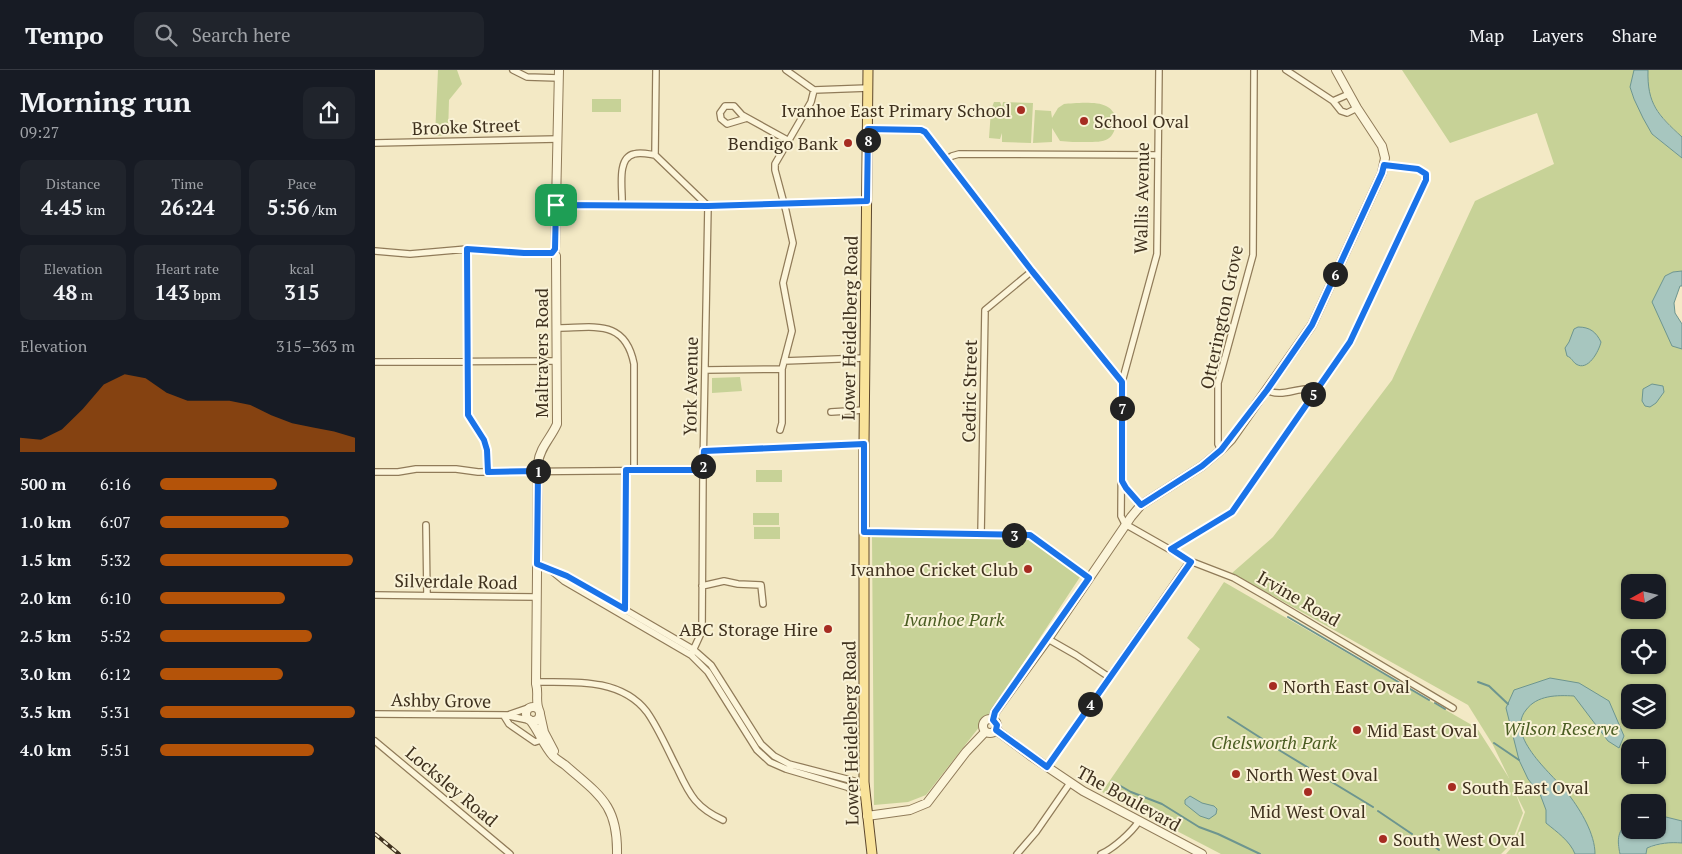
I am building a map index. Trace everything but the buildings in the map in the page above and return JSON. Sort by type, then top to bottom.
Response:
[{"type":"main road","name":"Lower Heidelberg Road","points":[[868,71],[864,410],[864,782],[872,854]]},
{"type":"street","points":[[513,70],[527,77],[559,74]]},
{"type":"street","points":[[655,70],[655,155]]},
{"type":"street","points":[[786,70],[815,90],[868,88]]},
{"type":"street","name":"Wallis Avenue","points":[[1125,524],[1121,516],[1122,382],[1157,254],[1159,70]]},
{"type":"street","name":"Otterington Grove","points":[[1221,450],[1218,444],[1218,383],[1253,255],[1254,70]]},
{"type":"street","points":[[1286,70],[1333,101],[1341,111],[1347,113],[1357,108]]},
{"type":"street","points":[[993,720],[995,712],[1048,639],[1125,524],[1141,505],[1202,466],[1221,450],[1267,390],[1312,325],[1382,173],[1385,158],[1382,146],[1357,108],[1336,70]]},
{"type":"street","name":"Maltravers Road","points":[[559,74],[555,253],[557,424],[539,456],[536,683],[538,692],[537,702],[544,732],[562,763]]},
{"type":"street","points":[[780,430],[782,423],[782,369],[792,331],[783,283],[793,243],[775,164],[811,102],[815,90]]},
{"type":"street","points":[[1333,101],[1349,94]]},
{"type":"street","points":[[747,118],[789,140]]},
{"type":"street","points":[[868,129],[921,130],[925,132],[1032,271],[1122,382]]},
{"type":"street","name":"Brooke Street","points":[[375,143],[558,139]]},
{"type":"street","points":[[622,205],[623,168],[625,159],[633,154],[655,155],[708,206]]},
{"type":"street","points":[[947,159],[959,154],[1157,155]]},
{"type":"street","points":[[1171,549],[1232,512],[1350,342],[1426,180],[1426,174],[1418,169],[1384,165]]},
{"type":"street","points":[[556,205],[708,206],[867,201]]},
{"type":"street","name":"York Avenue","points":[[693,652],[703,632],[703,470],[708,206]]},
{"type":"street","points":[[375,251],[410,254],[467,249],[555,253]]},
{"type":"street","points":[[467,249],[468,415],[484,440],[487,450],[488,472]]},
{"type":"street","name":"Cedric Street","points":[[981,534],[985,310],[1032,271]]},
{"type":"street","points":[[557,328],[603,327],[616,331],[631,350],[634,364],[634,470]]},
{"type":"street","points":[[783,361],[865,358]]},
{"type":"street","points":[[375,362],[557,360]]},
{"type":"street","points":[[705,370],[782,369]]},
{"type":"street","points":[[1267,390],[1273,394],[1308,389],[1316,390]]},
{"type":"street","points":[[831,412],[864,410]]},
{"type":"street","points":[[704,451],[864,444]]},
{"type":"street","points":[[375,472],[398,472],[416,469],[456,469],[488,472],[703,470]]},
{"type":"street","points":[[624,612],[626,470]]},
{"type":"street","points":[[1122,481],[1141,505]]},
{"type":"street","name":"Irvine Road","points":[[1125,524],[1191,562],[1234,578],[1453,708]]},
{"type":"street","points":[[426,525],[427,595]]},
{"type":"street","points":[[864,532],[1030,535],[1089,578]]},
{"type":"street","points":[[1047,767],[1191,562]]},
{"type":"street","points":[[537,564],[550,570],[564,581],[624,612],[693,652],[711,665],[761,744],[774,756],[789,764],[864,782]]},
{"type":"street","points":[[702,586],[724,581],[761,585],[763,604]]},
{"type":"street","name":"Silverdale Road","points":[[375,595],[537,596]]},
{"type":"street","points":[[1048,639],[1109,677]]},
{"type":"street","points":[[693,652],[708,672],[757,750],[770,762],[786,769],[865,794]]},
{"type":"street","points":[[536,683],[595,684],[614,688],[629,696],[647,712],[693,798],[707,812],[723,820]]},
{"type":"street","name":"Maltravers Road","points":[[528,708],[536,683]]},
{"type":"street","points":[[534,707],[539,712],[537,720],[529,720],[525,715],[528,708],[534,707]]},
{"type":"street","name":"Ashby Grove","points":[[506,716],[528,708]]},
{"type":"street","name":"Ashby Grove","points":[[376,715],[506,716],[529,720]]},
{"type":"street","name":"Ashby Grove","points":[[506,716],[509,724],[535,742],[541,740]]},
{"type":"street","name":"Maltravers Road","points":[[529,720],[554,757],[599,794],[607,805],[616,831],[617,854]]},
{"type":"street","points":[[993,720],[997,725],[996,730],[992,733],[985,732],[983,728],[985,721],[993,720]]},
{"type":"street","name":"The Boulevard","points":[[996,730],[1070,783],[1202,854]]},
{"type":"street","points":[[867,816],[910,810],[927,803],[966,752],[985,732]]},
{"type":"street","name":"Locksley Road","points":[[375,741],[510,854]]},
{"type":"street","points":[[1017,854],[1036,832],[1070,783]]},
{"type":"street","points":[[1101,854],[1108,851],[1139,821]]},
{"type":"green space","points":[[438,70],[457,70],[462,84],[449,100],[448,135],[435,136]]},
{"type":"green space","points":[[1402,70],[1682,70],[1682,137],[1666,122],[1657,110],[1648,90],[1630,87],[1652,134],[1682,158],[1682,271],[1673,272],[1665,276],[1661,285],[1672,346],[1682,349],[1682,821],[1666,817],[1666,794],[1621,794],[1621,834],[1618,845],[1620,854],[1506,854],[1512,847],[1525,812],[1515,792],[1523,813],[1511,844],[1501,854],[1221,854],[1102,792],[1200,649],[1187,638],[1224,582],[1477,728],[1509,778],[1493,745],[1468,705],[1232,573],[1273,537],[1392,380],[1475,201],[1554,164],[1537,113],[1450,143]]},
{"type":"green space","points":[[592,99],[621,99],[621,112],[592,112]]},
{"type":"green space","points":[[994,102],[1000,102],[1002,107],[1003,102],[1033,103],[1031,143],[1002,142],[1002,133],[1000,139],[989,138],[991,110]]},
{"type":"green space","name":"School Oval","points":[[1091,103],[1102,104],[1108,107],[1117,118],[1114,132],[1108,139],[1098,142],[1060,141],[1052,128],[1052,142],[1033,143],[1035,110],[1051,111],[1052,118],[1058,108],[1064,104]]},
{"type":"green space","points":[[740,377],[742,391],[712,393],[712,378]]},
{"type":"green space","points":[[756,470],[782,470],[782,482],[756,482]]},
{"type":"green space","points":[[753,513],[779,513],[779,525],[753,525]]},
{"type":"green space","points":[[754,527],[780,527],[780,539],[754,539]]},
{"type":"green space","name":"Ivanhoe Park","points":[[872,536],[1028,539],[1080,577],[991,712],[926,795],[908,802],[874,805]]},
{"type":"green space","points":[[1669,842],[1682,843],[1682,854],[1646,854],[1647,848]]},
{"type":"water","points":[[1634,70],[1648,70],[1650,92],[1656,108],[1666,122],[1682,137],[1682,158],[1652,134],[1643,118],[1630,87]]},
{"type":"water","points":[[1682,271],[1682,286],[1680,286],[1674,303],[1675,313],[1682,324],[1682,349],[1672,346],[1652,302],[1665,276],[1673,272]]},
{"type":"water","points":[[1578,327],[1592,331],[1601,342],[1589,363],[1580,366],[1567,356],[1565,348],[1574,329]]},
{"type":"water","points":[[1652,384],[1663,386],[1664,392],[1656,403],[1650,407],[1645,406],[1642,401],[1643,389]]},
{"type":"water","points":[[1550,678],[1579,683],[1609,701],[1624,736],[1621,739],[1619,748],[1608,741],[1574,696],[1554,696],[1536,701],[1526,710],[1521,721],[1521,732],[1526,744],[1543,767],[1569,795],[1583,815],[1593,839],[1595,854],[1575,854],[1567,841],[1546,823],[1546,810],[1540,794],[1528,779],[1519,760],[1506,708],[1514,690]]},
{"type":"water","points":[[1190,796],[1202,803],[1214,806],[1217,809],[1216,814],[1209,819],[1200,816],[1185,804],[1185,800]]},
{"type":"water","points":[[1666,817],[1682,821],[1682,843],[1665,843],[1651,846],[1647,848],[1646,854],[1620,854],[1618,844],[1621,831],[1621,839],[1666,839]]},
{"type":"waterway","points":[[1288,617],[1429,700]]},
{"type":"waterway","points":[[1478,682],[1489,686],[1508,704]]},
{"type":"waterway","points":[[1435,703],[1445,709]]},
{"type":"waterway","points":[[1228,717],[1275,747]]},
{"type":"waterway","points":[[1494,743],[1519,760]]},
{"type":"waterway","points":[[1279,750],[1373,807]]},
{"type":"waterway","points":[[1112,781],[1131,792],[1162,804],[1199,827],[1260,854]]},
{"type":"waterway","points":[[1378,811],[1412,834]]},
{"type":"waterway","points":[[1416,837],[1439,850]]},
{"type":"railway","points":[[375,834],[399,854]]},
{"type":"place","name":"Ivanhoe East Primary School","points":[[1021,110]]},
{"type":"place","name":"School Oval","points":[[1084,121]]},
{"type":"place","name":"Bendigo Bank","points":[[848,143]]},
{"type":"place","name":"Ivanhoe Cricket Club","points":[[1028,569]]},
{"type":"place","name":"ABC Storage Hire","points":[[828,629]]},
{"type":"place","name":"North East Oval","points":[[1273,686]]},
{"type":"place","name":"Mid East Oval","points":[[1357,730]]},
{"type":"place","name":"North West Oval","points":[[1236,774]]},
{"type":"place","name":"South East Oval","points":[[1452,787]]},
{"type":"place","name":"Mid West Oval","points":[[1308,792]]},
{"type":"place","name":"South West Oval","points":[[1383,839]]},
{"type":"route","points":[[868,129],[906,129],[925,132],[1032,271],[1122,382],[1122,481],[1141,505],[1202,466],[1221,450],[1231,440],[1267,390],[1312,325],[1384,165],[1418,169],[1426,174],[1427,178],[1350,342],[1232,512],[1171,549],[1191,562],[1047,767],[996,730],[997,725],[993,720],[995,712],[1089,578],[1030,535],[864,532],[864,444],[704,451],[703,470],[626,470],[625,609],[567,576],[537,564],[538,471],[488,472],[487,450],[484,440],[468,415],[467,249],[552,253],[555,249],[556,205],[708,206],[867,201],[868,129]]},
{"type":"park label","name":"Wilson Reserve","points":[[1561,728]]},
{"type":"park label","name":"Chelsworth Park","points":[[1274,742]]}]
